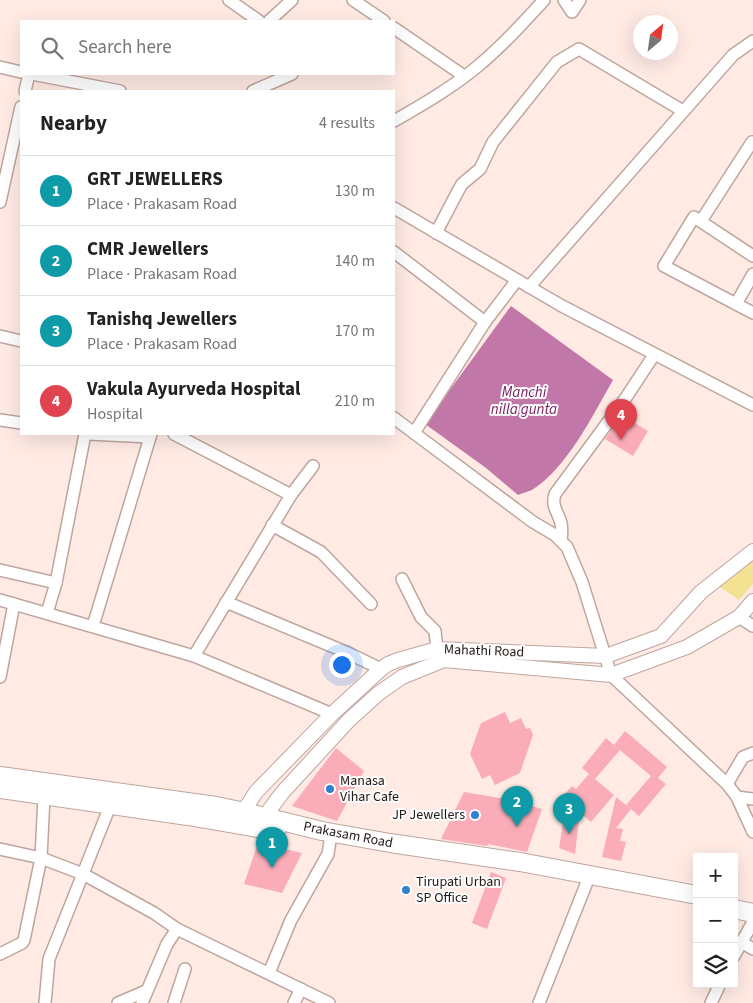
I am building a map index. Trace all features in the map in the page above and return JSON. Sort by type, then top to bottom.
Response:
[{"type":"main road","name":"Prakasam Road","points":[[0,776],[263,822],[520,862],[693,894]]},
{"type":"main road","name":"Prakasam Road","points":[[0,789],[110,806],[243,818]]},
{"type":"main road","name":"Prakasam Road","points":[[263,822],[330,841],[412,856],[587,882],[693,901]]},
{"type":"main road","points":[[738,903],[753,905]]},
{"type":"main road","points":[[738,910],[753,913]]},
{"type":"street","points":[[229,0],[259,20]]},
{"type":"street","points":[[270,20],[292,0]]},
{"type":"street","points":[[353,0],[383,20]]},
{"type":"street","points":[[395,120],[464,76],[515,30],[544,0]]},
{"type":"street","points":[[564,0],[572,12],[580,0]]},
{"type":"street","points":[[395,29],[464,76]]},
{"type":"street","points":[[529,287],[733,55],[753,41]]},
{"type":"street","points":[[436,233],[462,184],[478,172],[493,142],[557,62],[579,49],[683,111]]},
{"type":"street","points":[[0,67],[20,72]]},
{"type":"street","points":[[25,90],[30,75]]},
{"type":"street","points":[[35,75],[115,90]]},
{"type":"street","points":[[255,90],[290,75]]},
{"type":"street","points":[[0,202],[20,112]]},
{"type":"street","points":[[701,222],[753,142]]},
{"type":"street","points":[[395,209],[562,306],[753,405]]},
{"type":"street","points":[[753,256],[694,217],[664,266],[753,313]]},
{"type":"street","points":[[395,253],[485,322]]},
{"type":"street","points":[[736,304],[753,274]]},
{"type":"street","points":[[414,433],[485,322],[517,280]]},
{"type":"street","points":[[0,336],[20,341]]},
{"type":"street","points":[[561,540],[562,528],[553,505],[555,494],[625,399],[654,355]]},
{"type":"street","points":[[395,419],[533,522],[561,540],[567,547],[582,582],[611,675],[727,784],[737,797],[753,832]]},
{"type":"street","points":[[0,420],[20,423]]},
{"type":"street","points":[[47,613],[56,583],[86,435]]},
{"type":"street","points":[[93,626],[150,436],[118,435]]},
{"type":"street","points":[[176,435],[291,495]]},
{"type":"street","points":[[194,656],[272,525],[291,495],[313,466]]},
{"type":"street","points":[[272,525],[322,552],[370,604]]},
{"type":"street","name":"Mahathi Road","points":[[243,818],[250,800],[256,792],[332,714],[381,669],[398,660],[436,649],[606,656],[661,636],[700,592],[753,551]]},
{"type":"street","points":[[0,570],[56,583]]},
{"type":"street","points":[[402,579],[421,617],[435,631],[436,649]]},
{"type":"street","points":[[0,600],[194,656],[332,714]]},
{"type":"street","points":[[226,602],[348,653],[381,669]]},
{"type":"street","name":"Mahathi Road","points":[[263,822],[282,793],[349,720],[379,693],[402,677],[444,660],[611,675],[687,647],[739,617],[753,602]]},
{"type":"street","points":[[0,677],[14,604]]},
{"type":"street","points":[[739,617],[753,626]]},
{"type":"street","points":[[727,784],[743,757],[753,753]]},
{"type":"street","points":[[0,954],[22,943],[24,940],[41,858],[44,796]]},
{"type":"street","points":[[737,797],[753,799]]},
{"type":"street","points":[[45,1003],[49,959],[110,806]]},
{"type":"street","points":[[269,973],[291,920],[328,854],[330,841]]},
{"type":"street","points":[[0,849],[41,858],[83,874],[154,913],[177,929],[329,1003]]},
{"type":"street","points":[[539,1003],[587,882]]},
{"type":"street","points":[[738,948],[753,922]]},
{"type":"street","points":[[142,1003],[168,944],[177,929]]},
{"type":"street","points":[[741,942],[753,949]]},
{"type":"street","points":[[174,1003],[185,969]]},
{"type":"street","points":[[710,1003],[718,988]]},
{"type":"street","points":[[294,1003],[301,989]]},
{"type":"street","points":[[118,1003],[146,992]]},
{"type":"shaded area","points":[[753,561],[753,584],[739,600],[720,587]]},
{"type":"water","name":"Manchi nilla gunta","points":[[511,306],[613,380],[568,455],[545,480],[532,490],[518,495],[486,468],[425,424]]},
{"type":"building","points":[[622,415],[648,431],[633,456],[605,439]]},
{"type":"building","points":[[505,712],[510,723],[521,718],[526,729],[530,728],[533,735],[520,773],[495,785],[490,775],[482,779],[470,754],[481,723]]},
{"type":"building","points":[[625,731],[667,767],[658,778],[666,784],[639,816],[626,805],[651,776],[614,745]]},
{"type":"building","points":[[606,738],[620,750],[595,779],[614,795],[591,822],[562,797],[572,786],[576,789],[589,774],[582,768]]},
{"type":"building","name":"Manasa Vihar Cafe","points":[[336,748],[364,771],[337,821],[292,806]]},
{"type":"building","points":[[464,792],[511,800],[542,809],[527,852],[488,844],[487,846],[441,839]]},
{"type":"building","points":[[616,797],[631,809],[616,828],[623,829],[620,841],[626,842],[621,861],[602,857]]},
{"type":"building","points":[[564,816],[579,820],[575,854],[559,848]]},
{"type":"building","points":[[258,843],[302,853],[282,893],[244,884]]},
{"type":"building","points":[[491,872],[506,878],[487,929],[472,923]]},
{"type":"place","name":"Vakula Ayurveda Hospital","points":[[621,440]]},
{"type":"place","name":"Manasa Vihar Cafe","points":[[330,789]]},
{"type":"place","name":"JP Jewellers","points":[[475,815]]},
{"type":"place","name":"CMR Jewellers","points":[[517,827]]},
{"type":"place","name":"Tanishq Jewellers","points":[[569,834]]},
{"type":"place","name":"GRT JEWELLERS","points":[[272,868]]},
{"type":"place","name":"Tirupati Urban SP Office","points":[[406,890]]}]
